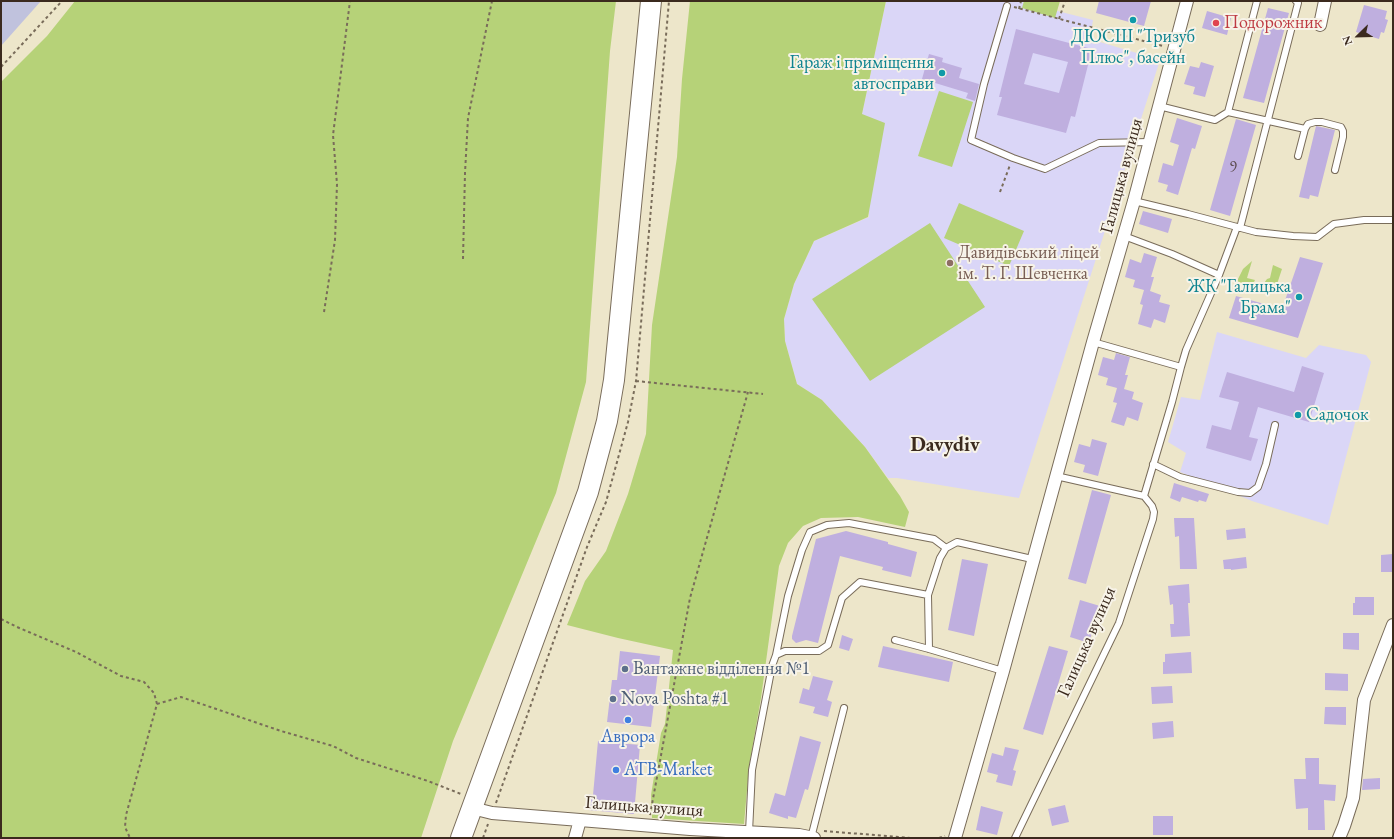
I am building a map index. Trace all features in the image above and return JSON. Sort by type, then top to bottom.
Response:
[{"type":"main road","points":[[461,838],[588,492],[607,421],[614,380],[651,1]]},
{"type":"street","name":"Галицька вулиця","points":[[955,838],[1003,671],[1032,559],[1134,201],[1188,1]]},
{"type":"street","points":[[1320,26],[1325,1]]},
{"type":"street","points":[[1339,838],[1352,798],[1364,700],[1393,625]]},
{"type":"street","name":"Галицька вулиця","points":[[474,803],[492,813],[813,838]]},
{"type":"street","points":[[575,838],[580,820]]},
{"type":"lane","points":[[1228,112],[1257,1]]},
{"type":"lane","points":[[1056,476],[1144,496],[1186,350],[1220,275],[1239,227],[1298,3],[1296,1]]},
{"type":"lane","points":[[1007,6],[984,84],[971,140],[1013,158],[1045,169],[1099,143],[1150,142]]},
{"type":"lane","points":[[1159,106],[1215,120],[1228,112],[1306,129]]},
{"type":"lane","points":[[1298,156],[1308,124],[1322,122],[1341,127],[1343,137],[1335,170]]},
{"type":"lane","points":[[1134,201],[1256,232],[1293,236],[1317,237],[1334,224],[1364,220],[1393,220]]},
{"type":"lane","points":[[1124,236],[1172,254],[1220,275]]},
{"type":"lane","points":[[1093,342],[1181,367]]},
{"type":"lane","points":[[1153,464],[1180,477],[1238,492],[1250,493],[1258,487],[1266,464],[1275,425]]},
{"type":"lane","name":"Галицька вулиця","points":[[1015,838],[1119,623],[1153,519],[1154,512],[1152,506],[1144,496]]},
{"type":"lane","points":[[749,832],[752,770],[772,666],[776,654],[788,596],[802,550],[810,532],[827,525],[849,523],[934,540],[946,548]]},
{"type":"lane","points":[[928,649],[928,595],[940,558],[946,548],[957,542],[1032,559]]},
{"type":"lane","points":[[776,654],[785,651],[819,651],[828,645],[842,598],[860,582],[928,595]]},
{"type":"lane","points":[[895,640],[1003,671]]},
{"type":"lane","points":[[813,838],[844,708]]},
{"type":"path","points":[[1,67],[62,1]]},
{"type":"path","points":[[324,312],[335,240],[337,184],[333,136],[350,1]]},
{"type":"path","points":[[463,259],[468,118],[492,1]]},
{"type":"path","points":[[1019,9],[1021,1]]},
{"type":"path","points":[[1059,19],[1065,1]]},
{"type":"path","points":[[1007,6],[1169,48]]},
{"type":"path","points":[[1000,192],[1013,158]]},
{"type":"path","points":[[636,381],[763,394]]},
{"type":"path","points":[[648,826],[690,598],[748,392]]},
{"type":"path","points":[[1,618],[17,627],[76,652],[121,676],[144,682],[154,693],[157,704],[126,815],[125,827],[130,838]]},
{"type":"path","points":[[157,704],[181,697],[281,731],[333,746],[356,758],[474,803]]},
{"type":"shaded area","points":[[1,1],[41,1],[1,46]]},
{"type":"shaded area","name":"Давидівський ліцей ім. Т. Г. Шевченка","points":[[886,1],[1018,1],[1093,20],[1090,39],[1160,60],[1019,498],[897,478],[888,478],[865,447],[822,400],[797,384],[785,341],[784,319],[794,284],[814,241],[869,217],[862,114]]},
{"type":"shaded area","points":[[1217,332],[1306,358],[1319,345],[1366,355],[1371,362],[1328,525],[1252,501],[1180,472],[1186,453],[1168,442],[1181,397],[1200,400]]},
{"type":"green space","points":[[75,1],[616,1],[610,51],[586,382],[556,493],[453,741],[421,838],[1,838],[1,82],[47,36]]},
{"type":"green space","points":[[690,1],[886,1],[862,114],[885,123],[868,217],[814,241],[794,284],[784,319],[785,341],[797,384],[822,400],[865,447],[900,496],[909,512],[905,527],[858,517],[821,518],[803,526],[788,543],[779,566],[761,698],[749,767],[744,824],[652,818],[651,795],[661,733],[665,724],[673,650],[567,625],[585,581],[606,551],[628,494],[646,434],[652,325],[677,157],[682,79]]},
{"type":"green space","points":[[1024,1],[1060,1],[1055,18],[1022,8]]},
{"type":"green space","points":[[939,91],[973,102],[952,167],[918,156]]},
{"type":"green space","points":[[959,203],[1024,231],[1009,266],[944,238]]},
{"type":"green space","points":[[930,223],[985,307],[870,381],[812,299]]},
{"type":"green space","points":[[1252,261],[1247,278],[1255,280],[1253,284],[1247,285],[1237,281],[1243,269]]},
{"type":"green space","points":[[1273,265],[1282,269],[1275,290],[1272,291],[1262,288],[1262,286],[1267,279],[1270,278]]},
{"type":"building","name":"ДЮСШ \"Тризуб Плюс\", басейн","points":[[1099,1],[1151,1],[1144,26],[1096,13]]},
{"type":"building","points":[[1364,5],[1387,11],[1385,19],[1388,20],[1384,33],[1381,32],[1379,39],[1356,32]]},
{"type":"building","points":[[1268,8],[1289,13],[1264,103],[1243,98]]},
{"type":"building","points":[[1207,11],[1231,18],[1227,35],[1202,28]]},
{"type":"building","points":[[1016,29],[1092,49],[1075,117],[1071,116],[1066,133],[997,115],[1002,97],[999,97]],"holes":[[[1033,53],[1068,62],[1059,93],[1024,84]]]},
{"type":"building","name":"Гараж і приміщення автосправи","points":[[929,54],[943,58],[942,62],[962,68],[959,78],[979,84],[975,101],[966,98],[968,93],[922,79]]},
{"type":"building","points":[[1201,62],[1214,66],[1205,97],[1193,94],[1195,87],[1184,84],[1190,66],[1199,68]]},
{"type":"building","points":[[1177,118],[1202,126],[1195,149],[1192,148],[1178,195],[1166,191],[1168,185],[1158,182],[1163,163],[1173,166],[1179,145],[1170,142]]},
{"type":"building","points":[[1236,119],[1256,125],[1230,216],[1210,210]]},
{"type":"building","points":[[1316,126],[1335,130],[1318,197],[1310,195],[1309,199],[1299,197]]},
{"type":"building","points":[[1143,211],[1172,219],[1168,233],[1139,224]]},
{"type":"building","points":[[1144,253],[1157,257],[1151,277],[1154,277],[1150,291],[1161,295],[1159,302],[1170,305],[1165,323],[1154,319],[1151,328],[1138,324],[1143,305],[1140,304],[1144,290],[1133,287],[1135,280],[1125,277],[1130,259],[1141,263]]},
{"type":"building","name":"ЖК \"Галицька Брама\"","points":[[1300,257],[1323,263],[1298,338],[1229,318],[1236,296],[1282,309]]},
{"type":"building","points":[[1116,353],[1130,357],[1125,375],[1128,375],[1124,389],[1134,392],[1132,399],[1143,403],[1138,421],[1127,417],[1124,426],[1111,422],[1117,403],[1113,402],[1117,388],[1106,385],[1108,378],[1098,375],[1103,357],[1114,360]]},
{"type":"building","name":"Садочок","points":[[1302,366],[1324,373],[1309,422],[1258,407],[1249,437],[1258,439],[1251,461],[1206,448],[1212,425],[1231,430],[1239,402],[1219,397],[1227,372],[1294,392]]},
{"type":"building","points":[[1092,439],[1107,443],[1098,476],[1083,472],[1085,465],[1074,462],[1079,444],[1090,447]]},
{"type":"building","points":[[1174,483],[1209,494],[1206,502],[1199,500],[1198,502],[1182,497],[1180,502],[1170,498]]},
{"type":"building","points":[[1092,490],[1111,495],[1086,584],[1068,579]]},
{"type":"building","points":[[1174,518],[1194,518],[1197,569],[1180,569],[1179,536],[1175,537]]},
{"type":"building","points":[[1245,528],[1246,538],[1227,540],[1226,530]]},
{"type":"building","points":[[846,531],[888,542],[888,544],[917,552],[911,577],[882,570],[883,567],[840,556],[818,643],[806,640],[796,643],[792,639],[792,636],[816,539]]},
{"type":"building","points":[[1393,554],[1393,572],[1381,572],[1381,555]]},
{"type":"building","points":[[1246,557],[1247,568],[1231,570],[1224,569],[1223,560]]},
{"type":"building","points":[[962,559],[988,564],[974,636],[948,630]]},
{"type":"building","points":[[1189,584],[1190,603],[1188,603],[1190,636],[1171,637],[1170,624],[1174,624],[1173,604],[1170,605],[1168,586]]},
{"type":"building","points":[[1355,597],[1374,597],[1374,615],[1353,615],[1353,603],[1355,603]]},
{"type":"building","points":[[1080,600],[1100,606],[1089,643],[1070,637]]},
{"type":"building","points":[[1343,633],[1359,633],[1359,650],[1343,649]]},
{"type":"building","points":[[842,635],[853,639],[849,651],[839,648]]},
{"type":"building","points":[[883,646],[953,662],[949,682],[878,667]]},
{"type":"building","points":[[1049,646],[1068,651],[1043,735],[1023,729]]},
{"type":"building","points":[[620,651],[660,656],[651,727],[607,722],[612,680],[617,680]]},
{"type":"building","points":[[1191,652],[1192,673],[1163,674],[1165,654]]},
{"type":"building","points":[[1325,673],[1348,674],[1348,691],[1325,690]]},
{"type":"building","points":[[813,676],[833,681],[827,700],[832,702],[828,717],[813,713],[815,707],[799,703],[803,688],[809,690]]},
{"type":"building","points":[[1172,686],[1173,703],[1152,704],[1151,687]]},
{"type":"building","points":[[1325,707],[1346,707],[1346,725],[1324,724]]},
{"type":"building","points":[[1173,721],[1174,737],[1153,739],[1152,723]]},
{"type":"building","points":[[800,736],[821,742],[808,790],[805,789],[796,818],[788,816],[788,819],[769,813],[775,793],[785,796]]},
{"type":"building","name":"ATB-Market","points":[[598,741],[640,745],[634,814],[588,810],[589,794],[593,795]]},
{"type":"building","points":[[1005,747],[1019,750],[1013,770],[1016,771],[1012,786],[996,782],[998,775],[987,772],[992,753],[1003,756]]},
{"type":"building","points":[[1305,758],[1319,758],[1319,784],[1336,785],[1335,801],[1324,800],[1325,830],[1308,830],[1308,808],[1296,809],[1294,779],[1306,779]]},
{"type":"building","points":[[1380,778],[1380,789],[1362,790],[1363,779]]},
{"type":"building","points":[[1065,805],[1069,822],[1052,826],[1048,809]]},
{"type":"building","points":[[981,806],[1003,812],[997,835],[976,830]]},
{"type":"building","points":[[1153,816],[1173,816],[1173,835],[1153,835]]},
{"type":"place","name":"ДЮСШ \"Тризуб Плюс\", басейн","points":[[1133,20]]},
{"type":"place","name":"Подорожник","points":[[1216,23]]},
{"type":"place","name":"Гараж і приміщення автосправи","points":[[942,73]]},
{"type":"place","name":"Давидівський ліцей ім. Т. Г. Шевченка","points":[[950,263]]},
{"type":"place","name":"ЖК \"Галицька Брама\"","points":[[1299,297]]},
{"type":"place","name":"Садочок","points":[[1298,415]]},
{"type":"place","name":"Вантажне відділення №1","points":[[625,669]]},
{"type":"place","name":"Nova Poshta #1","points":[[613,699]]},
{"type":"place","name":"Аврора","points":[[628,720]]},
{"type":"place","name":"ATB-Market","points":[[616,770]]},
{"type":"district","name":"Davydiv","points":[[945,446]]}]
